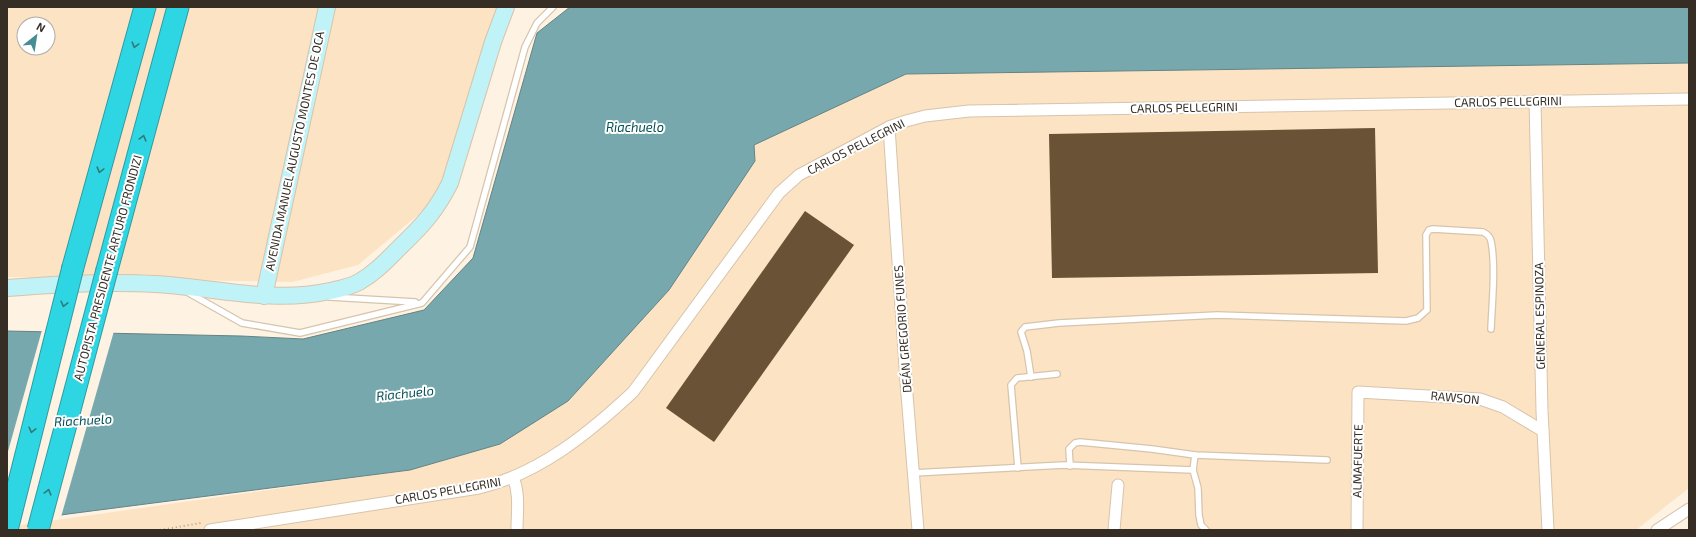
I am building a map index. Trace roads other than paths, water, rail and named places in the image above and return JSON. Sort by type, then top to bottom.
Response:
[{"type":"highway","points":[[7,530],[73,267],[145,7]]},
{"type":"highway","name":"AUTOPISTA PRESIDENTE ARTURO FRONDIZI","points":[[38,530],[179,7]]},
{"type":"main road","name":"AVENIDA MANUEL AUGUSTO MONTES DE OCA","points":[[264,296],[327,7]]},
{"type":"main road","points":[[7,288],[55,284],[135,283],[178,286],[264,296],[303,295],[341,289],[358,283],[371,275],[382,265],[434,212],[450,183],[493,42],[506,7]]},
{"type":"street","name":"CARLOS PELLEGRINI","points":[[210,530],[479,488],[513,478],[528,471],[580,437],[633,392],[779,193],[790,182],[799,175],[889,127],[925,116],[968,112],[1689,99]]},
{"type":"street","name":"GENERAL ESPINOZA","points":[[1535,101],[1543,430],[1548,530]]},
{"type":"street","name":"DEÁN GREGORIO FUNES","points":[[889,127],[918,530]]},
{"type":"street","name":"RAWSON","points":[[1358,392],[1480,399],[1503,407],[1543,430]]},
{"type":"street","name":"ALMAFUERTE","points":[[1357,530],[1358,392]]},
{"type":"street","points":[[513,478],[517,486],[517,530]]},
{"type":"street","points":[[1114,530],[1118,485]]},
{"type":"street","points":[[1657,530],[1689,509]]},
{"type":"lane","points":[[178,286],[242,323],[300,333],[422,303],[470,247],[525,47],[537,24],[553,7]]},
{"type":"lane","points":[[1031,377],[1027,351],[1021,332],[1024,327],[1060,323],[1217,315],[1406,321],[1418,318],[1427,310],[1426,235],[1429,230],[1433,229],[1483,232],[1488,234],[1491,240],[1493,277],[1491,329]]},
{"type":"lane","points":[[303,295],[422,303]]},
{"type":"lane","points":[[1018,468],[1011,385],[1017,378],[1057,374]]},
{"type":"lane","points":[[1070,466],[1069,449],[1075,443],[1080,442],[1195,455],[1327,460]]},
{"type":"lane","points":[[1195,455],[1194,470],[1198,488],[1198,515],[1206,530]]},
{"type":"lane","points":[[914,473],[1070,466],[1194,470]]},
{"type":"water","name":"Riachuelo","points":[[570,7],[1689,7],[1689,63],[906,74],[754,145],[755,161],[669,290],[568,401],[500,444],[410,470],[7,523],[7,331],[241,336],[303,339],[424,310],[473,258],[537,33]]}]
